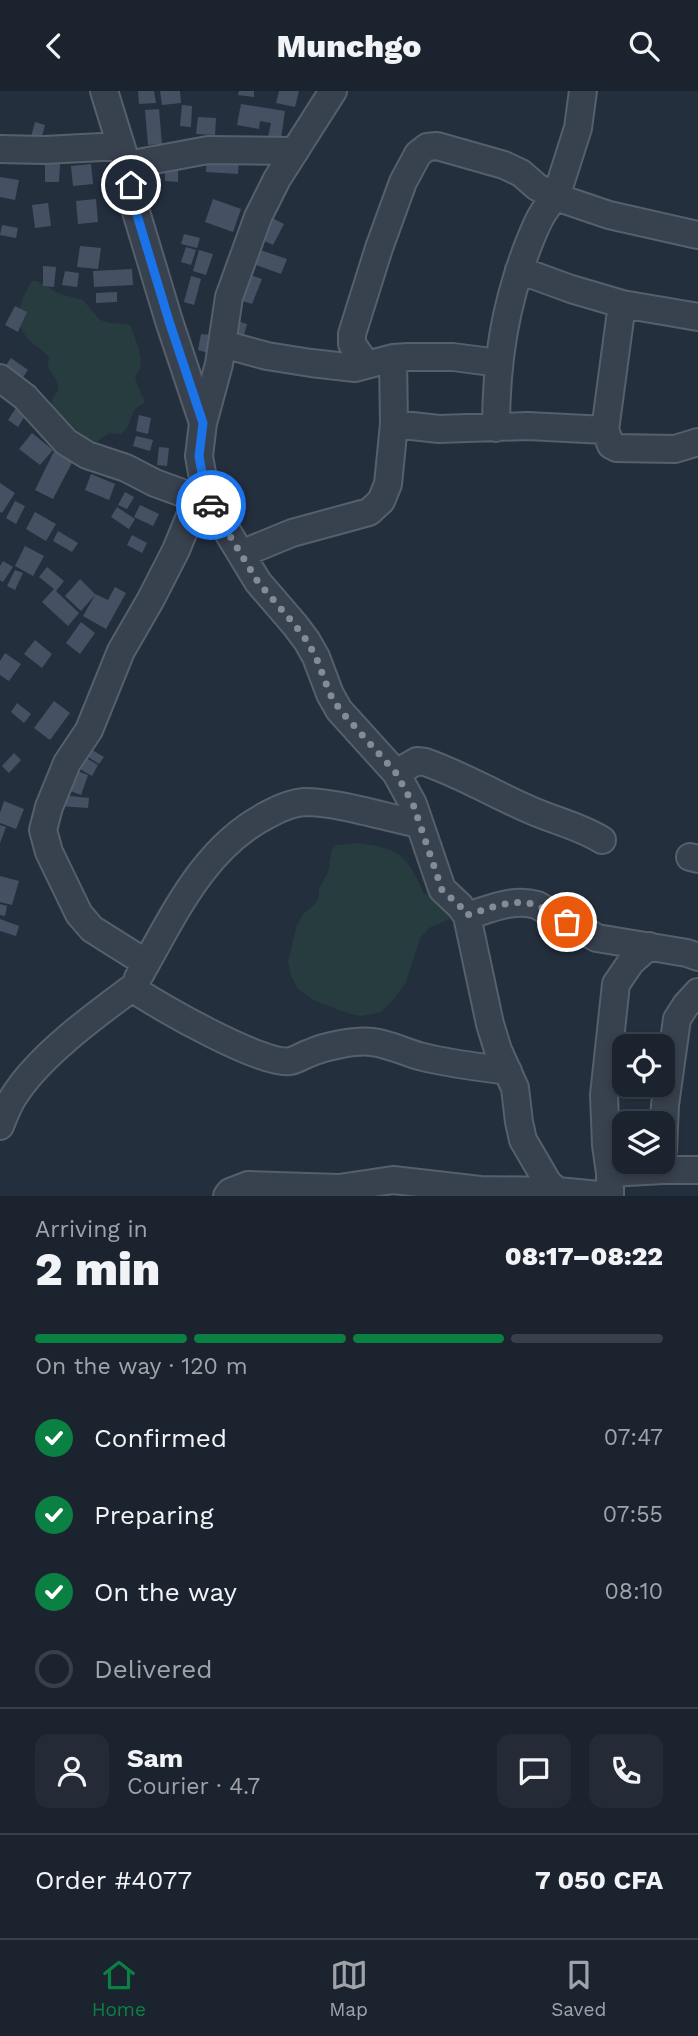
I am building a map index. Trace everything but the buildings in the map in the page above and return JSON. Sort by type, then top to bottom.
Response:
[{"type":"street","points":[[104,91],[124,155],[134,205],[203,423]]},
{"type":"street","points":[[334,91],[277,179],[258,217],[229,297],[223,344],[203,423],[199,456],[204,501],[258,582],[307,641],[330,694],[340,710],[396,773],[413,804],[442,890],[467,915],[490,1024],[515,1088],[523,1140],[548,1183],[557,1191]]},
{"type":"street","points":[[496,428],[496,383],[505,320],[519,269],[540,216],[556,197],[578,128],[583,91]]},
{"type":"street","points":[[366,364],[352,344],[352,334],[403,182],[418,155],[427,148],[437,146],[504,166],[521,173],[537,187],[556,197],[609,215],[698,236]]},
{"type":"street","points":[[0,149],[124,155],[208,150],[295,151]]},
{"type":"street","points":[[519,269],[571,289],[622,304],[698,317]]},
{"type":"street","points":[[622,304],[604,430],[611,445],[618,448],[675,449],[698,442]]},
{"type":"street","points":[[223,344],[267,356],[355,368],[393,358],[453,357],[499,363]]},
{"type":"street","points":[[241,554],[292,533],[369,512],[382,501],[388,484],[394,424],[393,358]]},
{"type":"street","points":[[0,377],[25,397],[66,442],[86,455],[126,468],[155,483],[204,501]]},
{"type":"street","points":[[394,424],[439,429],[528,426],[604,430]]},
{"type":"street","points":[[146,963],[92,929],[79,914],[50,852],[43,830],[49,807],[67,763],[89,730],[121,651],[204,501]]},
{"type":"street","points":[[396,773],[417,761],[425,762],[525,808],[577,827],[601,840]]},
{"type":"street","points":[[0,1126],[13,1097],[34,1071],[93,1017],[132,988],[182,898],[201,871],[222,847],[252,822],[294,803],[307,802],[419,824]]},
{"type":"street","points":[[467,915],[513,902],[526,902],[537,905],[597,938],[698,957]]},
{"type":"street","points":[[610,1188],[604,1095],[616,984],[631,963],[649,946]]},
{"type":"street","points":[[132,988],[181,1019],[241,1047],[281,1061],[292,1061],[312,1051],[371,1041],[422,1057],[508,1071]]},
{"type":"street","points":[[665,1111],[677,1019],[698,992]]},
{"type":"street","points":[[675,1164],[698,1170]]},
{"type":"street","points":[[227,1196],[230,1192],[248,1185],[339,1188],[393,1180],[480,1193],[557,1191],[610,1188],[637,1174]]},
{"type":"green space","points":[[32,281],[37,281],[60,294],[83,300],[99,319],[108,323],[128,324],[131,327],[141,359],[139,371],[135,376],[145,402],[134,410],[127,428],[121,434],[109,433],[90,447],[49,411],[58,387],[48,367],[49,357],[28,339],[20,325],[22,302]]},
{"type":"green space","points":[[357,843],[393,851],[400,856],[407,862],[424,894],[445,901],[454,917],[429,928],[420,938],[406,982],[393,1000],[381,1012],[361,1016],[315,1001],[298,989],[291,976],[288,961],[297,925],[319,896],[319,889],[328,872],[332,849],[337,845]]},
{"type":"way so far","points":[[211,505],[258,582],[307,641],[330,694],[340,710],[396,773],[413,804],[442,890],[467,915],[513,902],[526,902],[537,905],[567,922]]},
{"type":"route","points":[[131,185],[134,205],[169,321],[203,423],[199,456],[211,505]]}]
